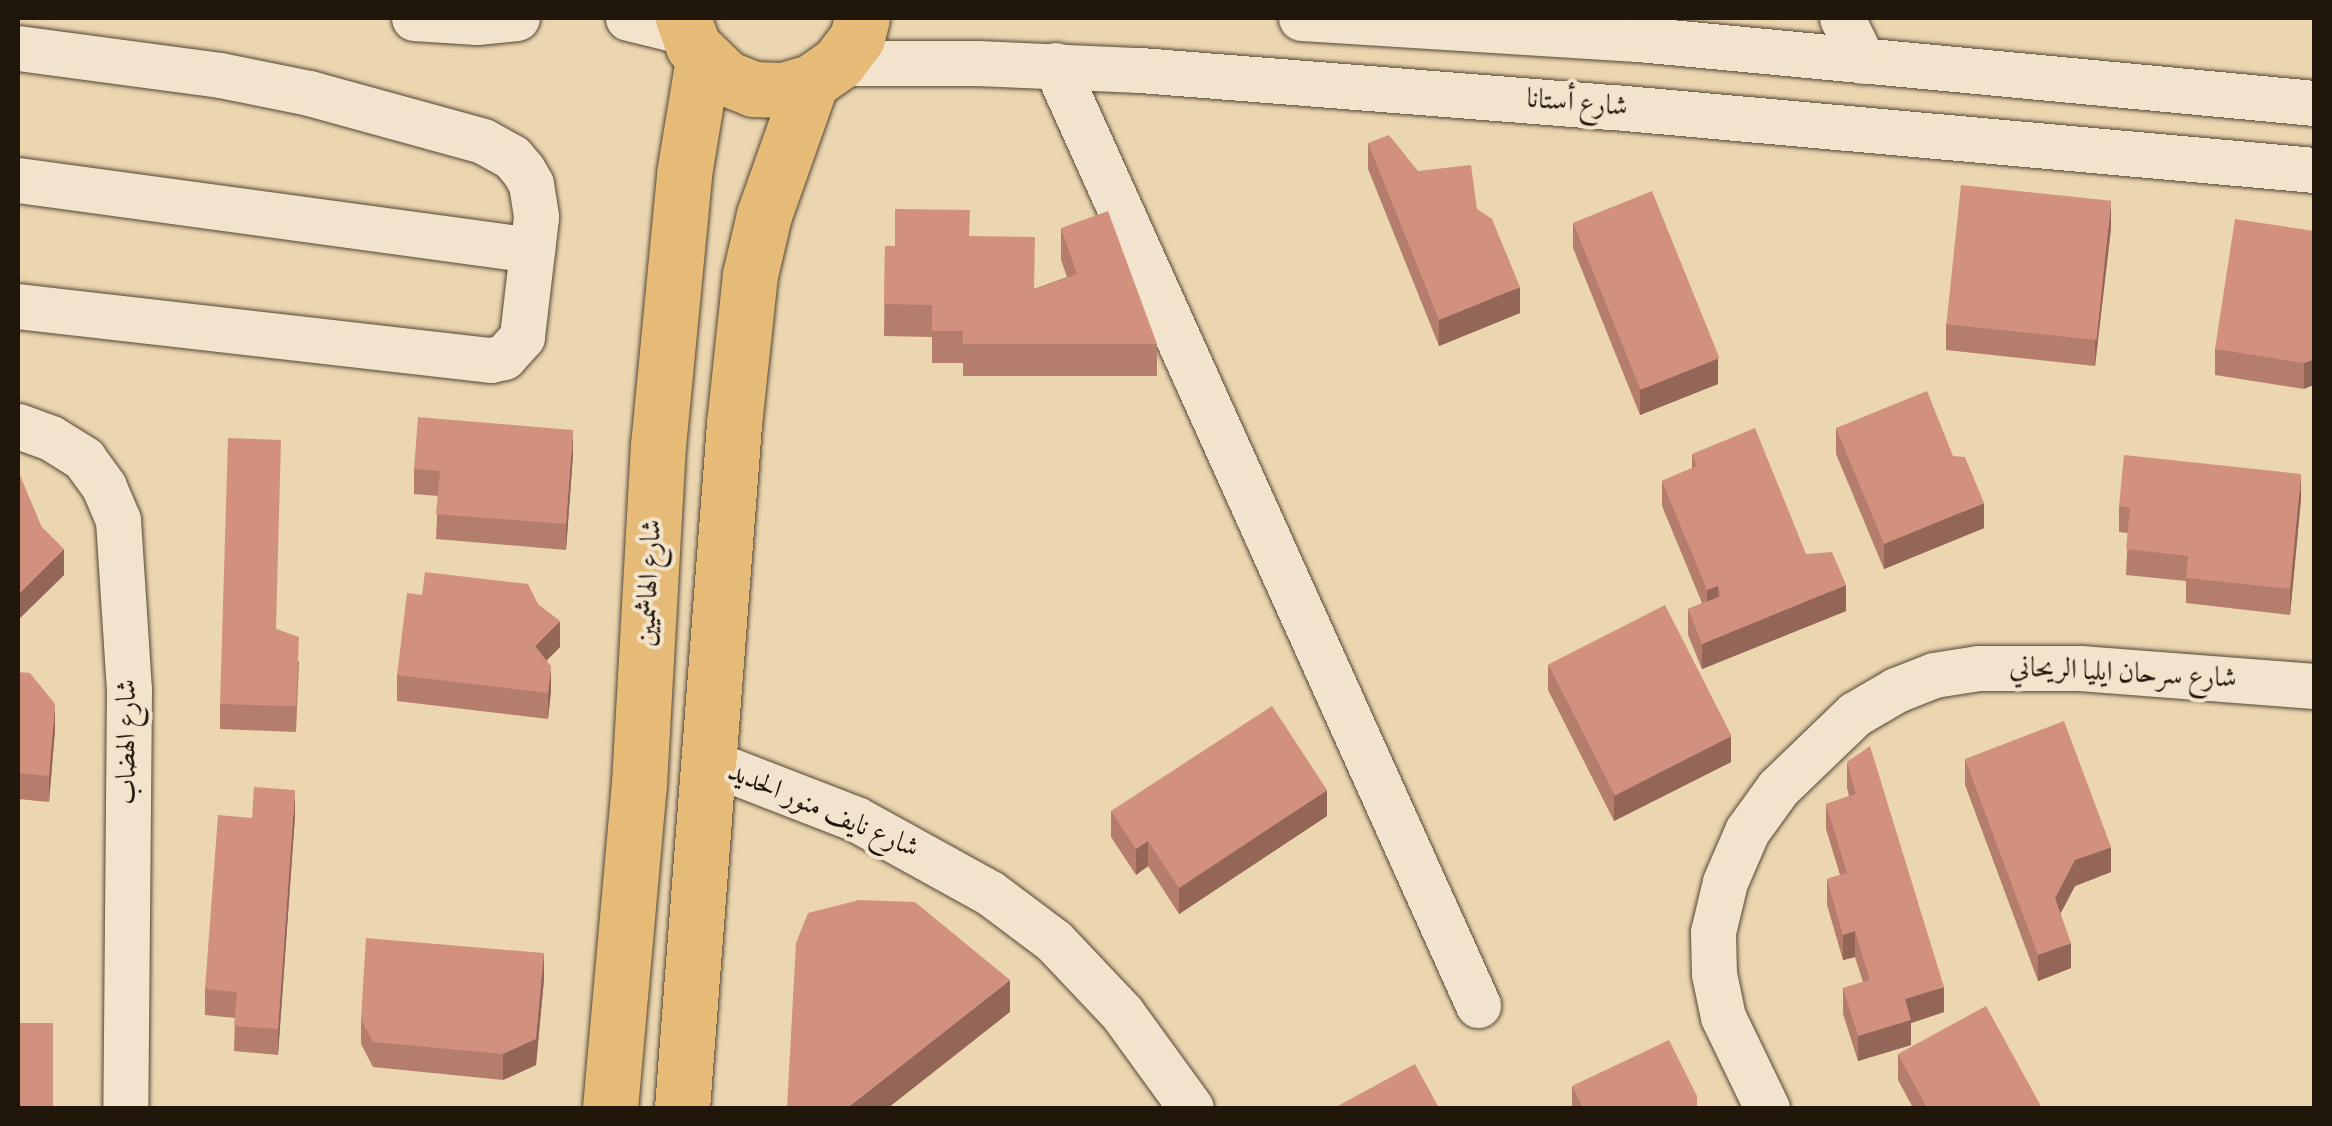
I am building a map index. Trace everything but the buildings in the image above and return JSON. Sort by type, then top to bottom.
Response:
[{"type":"main road","points":[[690,36],[726,78],[753,89],[783,90],[837,54]]},
{"type":"main road","name":"شارع الهاشميين","points":[[610,1108],[638,784],[658,446],[684,174],[690,36]]},
{"type":"main road","points":[[682,1108],[734,424],[750,275],[764,215],[837,54]]},
{"type":"street","points":[[414,18],[477,22],[517,18]]},
{"type":"street","points":[[628,18],[690,36]]},
{"type":"street","points":[[1301,18],[1655,28],[1863,60],[2314,103]]},
{"type":"street","points":[[1842,18],[1863,60]]},
{"type":"street","points":[[18,48],[220,75],[396,114],[483,141],[512,157],[531,184],[536,217],[522,337],[504,357],[490,360],[18,306]]},
{"type":"street","name":"شارع أستانا","points":[[837,54],[1614,107],[2314,170]]},
{"type":"street","points":[[1055,66],[1478,1005]]},
{"type":"street","points":[[18,180],[532,250]]},
{"type":"street","name":"شارع الهضاب","points":[[18,426],[51,438],[84,459],[104,488],[118,520],[129,690],[125,1108]]},
{"type":"street","name":"شارع سرحان ايليا الريحاني","points":[[1767,1108],[1723,1017],[1714,974],[1713,932],[1725,882],[1748,831],[1778,788],[1855,714],[1922,680],[1978,668],[2080,668],[2314,686]]},
{"type":"street","name":"شارع نايف منور الحديد","points":[[709,762],[856,819],[990,893],[1054,940],[1122,1013],[1192,1108]]}]
